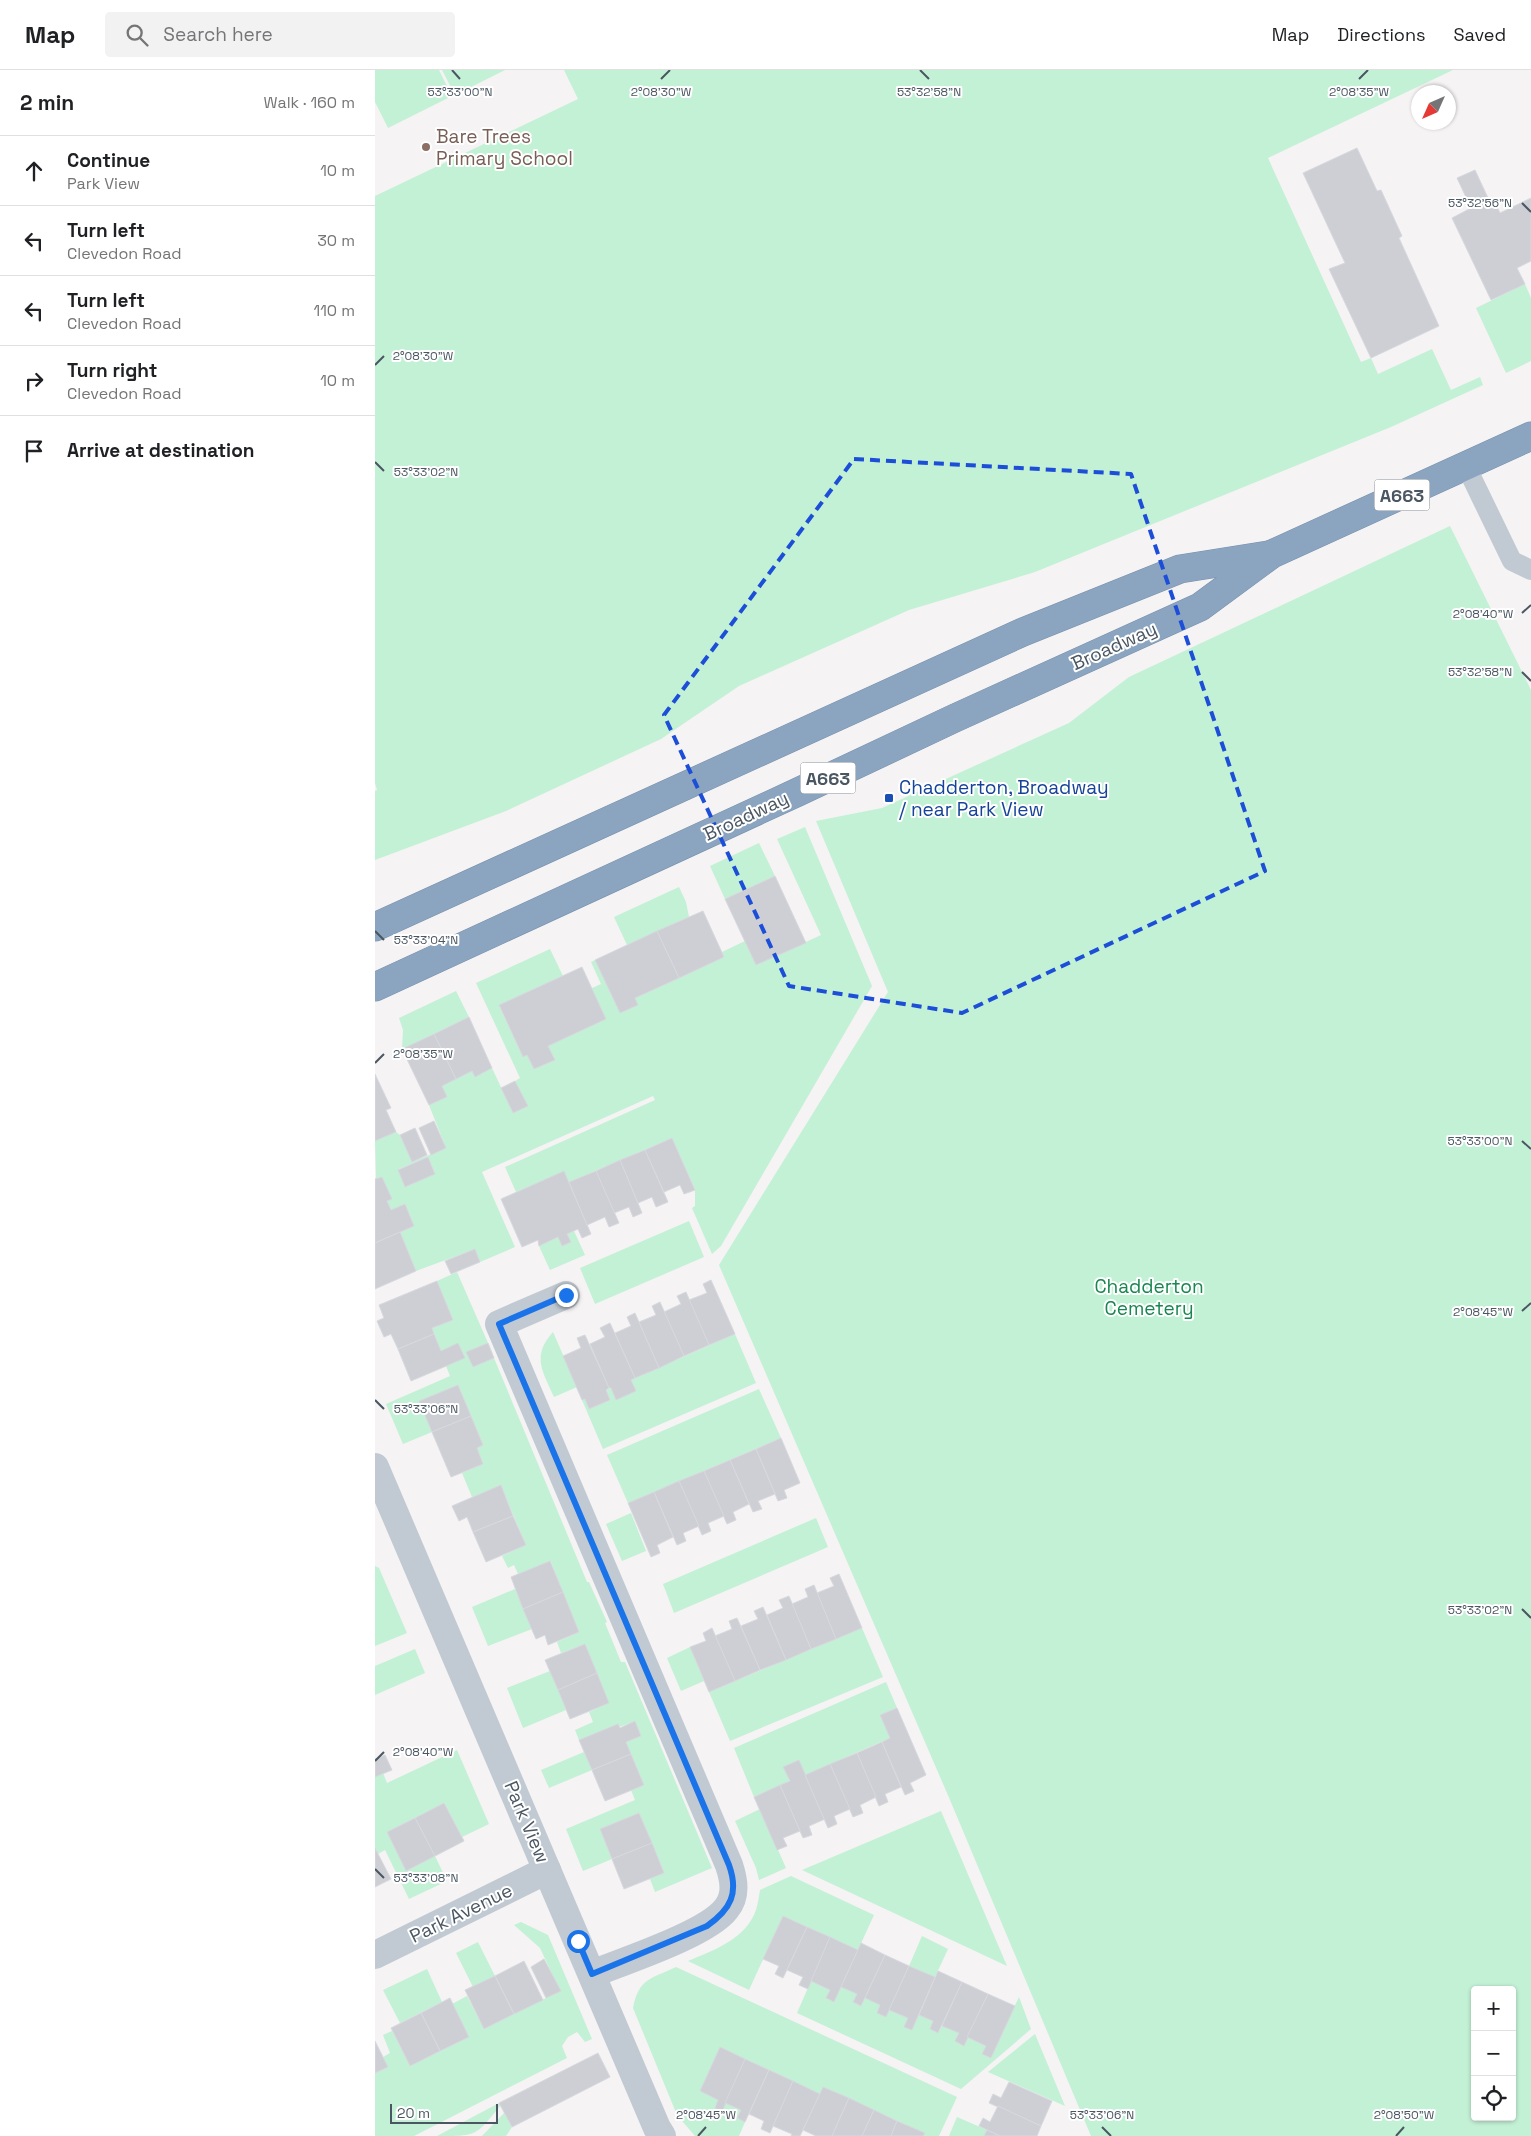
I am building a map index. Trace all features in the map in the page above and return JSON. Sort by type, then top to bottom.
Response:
[{"type":"highway","name":"Broadway","points":[[375,987],[955,718],[1200,607],[1272,554],[1531,436]]},
{"type":"highway","name":"Broadway","points":[[375,927],[1023,632],[1180,568],[1272,554]]},
{"type":"street","points":[[566,1295],[499,1324],[729,1865],[734,1884],[728,1908],[707,1926],[592,1974]]},
{"type":"street","name":"Park View","points":[[375,1467],[384,1512],[547,1870],[662,2136]]},
{"type":"street","name":"Park Avenue","points":[[375,1955],[547,1870]]},
{"type":"lane","points":[[1466,466],[1512,561],[1531,570]]},
{"type":"highlighted area","points":[[854,459],[1131,474],[1265,871],[962,1013],[789,986],[664,715]]},
{"type":"green space","points":[[375,70],[439,70],[452,96],[388,128],[375,102]]},
{"type":"green space","points":[[442,70],[505,70],[455,95]]},
{"type":"green space","points":[[564,70],[1453,70],[1421,85],[1411,85],[1411,90],[1268,158],[1361,362],[1371,358],[1378,374],[1432,349],[1451,390],[1480,377],[1483,385],[1391,427],[1035,572],[909,610],[739,686],[661,739],[506,811],[375,860],[375,791],[377,790],[375,783],[375,196],[578,99]]},
{"type":"green space","points":[[1525,284],[1531,298],[1531,361],[1506,373],[1476,308]]},
{"type":"green space","name":"Chadderton Cemetery","points":[[1450,526],[1531,690],[1531,2136],[1091,2136],[950,1800],[719,1265],[888,992],[816,821],[882,808],[1069,723],[1129,677]]},
{"type":"green space","points":[[805,827],[872,986],[721,1246],[712,1254],[692,1208],[695,1206],[695,1189],[672,1138],[569,1182],[564,1172],[516,1192],[505,1167],[655,1100],[653,1096],[482,1172],[515,1247],[480,1262],[475,1249],[416,1271],[400,1232],[414,1226],[405,1204],[391,1210],[387,1201],[391,1199],[382,1177],[376,1179],[375,1141],[396,1132],[400,1135],[412,1162],[446,1148],[429,1105],[447,1097],[442,1086],[472,1071],[475,1076],[492,1068],[513,1113],[527,1106],[515,1081],[520,1078],[476,983],[550,949],[563,976],[499,1006],[523,1057],[527,1055],[534,1069],[555,1060],[548,1046],[592,988],[601,984],[591,962],[595,960],[620,1013],[637,1005],[635,998],[724,957],[722,952],[745,941],[756,965],[821,935],[777,839]],"holes":[[[428,1157],[435,1173],[406,1187],[399,1169]]]},
{"type":"green space","points":[[759,843],[775,876],[725,899],[710,866]]},
{"type":"green space","points":[[679,887],[686,902],[689,917],[627,945],[614,917]]},
{"type":"green space","points":[[456,991],[469,1017],[402,1049],[403,1030],[399,1018]]},
{"type":"green space","points":[[689,1221],[704,1257],[595,1304],[580,1268]]},
{"type":"green space","points":[[574,1231],[585,1255],[550,1270],[539,1246],[558,1237],[571,1242],[567,1234]]},
{"type":"green space","points":[[457,1272],[488,1343],[467,1353],[473,1367],[494,1358],[587,1582],[589,1582],[607,1622],[605,1623],[621,1662],[625,1662],[712,1868],[655,1892],[650,1879],[664,1873],[639,1813],[600,1829],[612,1859],[583,1871],[566,1829],[635,1800],[631,1790],[644,1785],[626,1742],[641,1736],[634,1722],[579,1740],[575,1730],[593,1722],[589,1712],[609,1703],[585,1644],[561,1653],[557,1642],[579,1632],[551,1562],[518,1574],[514,1565],[508,1568],[502,1556],[526,1545],[501,1486],[472,1497],[462,1473],[483,1464],[477,1448],[483,1445],[458,1385],[420,1401],[432,1432],[403,1444],[386,1404],[450,1376],[446,1366],[464,1358],[441,1351],[432,1328],[453,1320],[437,1281]]},
{"type":"green space","points":[[553,1332],[577,1387],[554,1397],[541,1364],[542,1349]]},
{"type":"green space","points":[[735,1334],[756,1383],[603,1449],[582,1400],[585,1399],[589,1409],[610,1400],[606,1390],[611,1388],[616,1399],[631,1380]]},
{"type":"green space","points":[[759,1389],[781,1438],[628,1503],[607,1455]]},
{"type":"green space","points":[[631,1513],[646,1551],[622,1561],[606,1524]]},
{"type":"green space","points":[[816,1518],[828,1547],[674,1613],[663,1584]]},
{"type":"green space","points":[[375,1566],[379,1568],[407,1633],[375,1646]]},
{"type":"green space","points":[[515,1589],[532,1629],[488,1646],[472,1607]]},
{"type":"green space","points":[[862,1628],[883,1677],[730,1741],[709,1692]]},
{"type":"green space","points":[[690,1647],[704,1681],[681,1691],[667,1658]]},
{"type":"green space","points":[[415,1649],[425,1673],[375,1695],[375,1666]]},
{"type":"green space","points":[[550,1671],[566,1710],[523,1728],[507,1688]]},
{"type":"green space","points":[[886,1682],[897,1708],[880,1715],[890,1738],[805,1775],[783,1767],[790,1781],[754,1797],[734,1748]]},
{"type":"green space","points":[[457,1750],[489,1824],[462,1837],[444,1803],[387,1832],[406,1871],[435,1856],[447,1881],[409,1899],[385,1850],[378,1854],[375,1848],[375,1777],[383,1773],[387,1783]]},
{"type":"green space","points":[[584,1752],[592,1770],[549,1788],[541,1770]]},
{"type":"green space","points":[[760,1809],[786,1868],[759,1880],[756,1868],[735,1821]]},
{"type":"green space","points":[[941,1811],[1007,1966],[802,1870]]},
{"type":"green space","points":[[791,1876],[874,1915],[858,1950],[783,1916],[749,1990],[688,1961],[718,1948],[737,1936],[745,1929],[756,1910],[760,1890]]},
{"type":"green space","points":[[521,1922],[548,1935],[592,2039],[585,2042],[577,2032],[568,2037],[562,2046],[567,2058],[414,2136],[375,2136],[375,2073],[387,2067],[383,2057],[390,2053],[383,2035],[392,2031],[410,2066],[469,2037],[452,2004],[467,1996],[484,2029],[560,1991],[540,1948],[514,1925]]},
{"type":"green space","points":[[922,1936],[948,1949],[935,1977],[909,1966]]},
{"type":"green space","points":[[478,1942],[495,1976],[473,1987],[456,1953]]},
{"type":"green space","points":[[676,1967],[957,2097],[939,2136],[923,2136],[924,2133],[823,2087],[820,2094],[720,2048],[700,2091],[718,2100],[715,2108],[721,2111],[725,2103],[741,2110],[737,2118],[745,2122],[739,2136],[695,2136],[677,2115],[633,2008],[639,1991],[647,1981]]},
{"type":"green space","points":[[427,1969],[442,2002],[400,2023],[383,1990]]},
{"type":"green space","points":[[811,1981],[830,1990],[827,1999],[834,2002],[841,1987],[857,1994],[853,2002],[861,2006],[865,1998],[880,2005],[877,2013],[886,2017],[889,2010],[908,2018],[912,2029],[919,2015],[933,2021],[930,2029],[938,2033],[942,2026],[959,2033],[956,2041],[963,2045],[967,2037],[986,2046],[982,2054],[990,2058],[1019,1997],[1031,2029],[961,2089],[797,2013]]},
{"type":"green space","points":[[1035,2034],[1065,2106],[988,2072]]},
{"type":"green space","points":[[499,2103],[501,2105],[486,2123],[475,2132],[461,2136],[437,2136]]},
{"type":"green space","points":[[505,2112],[512,2127],[506,2136],[482,2136]]},
{"type":"green space","points":[[957,2117],[987,2130],[984,2136],[949,2136]]},
{"type":"building","points":[[1357,148],[1377,191],[1381,190],[1402,236],[1399,238],[1439,326],[1371,358],[1329,269],[1345,263],[1303,173]]},
{"type":"building","points":[[1475,170],[1489,200],[1493,198],[1500,213],[1531,198],[1531,261],[1517,268],[1525,284],[1491,300],[1452,218],[1471,208],[1457,178]]},
{"type":"building","points":[[775,876],[806,943],[756,965],[725,899]]},
{"type":"building","points":[[703,911],[724,957],[679,978],[657,931]]},
{"type":"building","points":[[657,931],[679,978],[635,998],[638,1005],[620,1013],[595,960]]},
{"type":"building","points":[[582,967],[606,1019],[548,1046],[555,1060],[534,1069],[527,1055],[523,1057],[499,1005]]},
{"type":"building","points":[[469,1017],[492,1068],[475,1077],[472,1071],[456,1079],[434,1034]]},
{"type":"building","points":[[434,1034],[456,1079],[442,1086],[447,1097],[429,1105],[402,1049]]},
{"type":"building","points":[[375,1074],[391,1108],[386,1110],[396,1132],[375,1141]]},
{"type":"building","points":[[515,1081],[528,1106],[513,1113],[501,1088]]},
{"type":"building","points":[[434,1121],[446,1148],[431,1155],[419,1128]]},
{"type":"building","points":[[415,1128],[427,1155],[412,1162],[400,1135]]},
{"type":"building","points":[[672,1138],[695,1190],[684,1194],[680,1185],[664,1192],[645,1150]]},
{"type":"building","points":[[645,1150],[668,1202],[656,1207],[652,1197],[638,1203],[620,1160]]},
{"type":"building","points":[[428,1157],[435,1174],[405,1187],[398,1170]]},
{"type":"building","points":[[620,1160],[642,1213],[633,1217],[629,1207],[614,1213],[596,1171]]},
{"type":"building","points":[[564,1171],[591,1234],[582,1238],[578,1229],[567,1234],[571,1242],[562,1246],[558,1237],[539,1246],[538,1240],[522,1247],[501,1199]]},
{"type":"building","points":[[596,1171],[619,1223],[609,1227],[605,1217],[587,1225],[569,1182]]},
{"type":"building","points":[[382,1177],[392,1199],[387,1201],[391,1210],[405,1204],[414,1226],[375,1243],[375,1179]]},
{"type":"building","points":[[400,1232],[416,1271],[375,1289],[375,1243]]},
{"type":"building","points":[[475,1249],[480,1262],[451,1274],[445,1261]]},
{"type":"building","points":[[711,1280],[735,1334],[709,1345],[689,1300],[707,1293],[703,1284]]},
{"type":"building","points":[[437,1281],[453,1320],[432,1328],[434,1334],[398,1349],[391,1334],[384,1337],[377,1321],[384,1318],[379,1305]]},
{"type":"building","points":[[686,1292],[709,1345],[684,1356],[664,1312],[681,1304],[677,1296]]},
{"type":"building","points":[[660,1302],[684,1356],[659,1368],[639,1322],[656,1315],[652,1306]]},
{"type":"building","points":[[635,1313],[659,1368],[635,1378],[615,1333],[631,1326],[627,1317]]},
{"type":"building","points":[[610,1323],[635,1378],[631,1380],[636,1391],[616,1400],[590,1344],[605,1337],[600,1328]]},
{"type":"building","points":[[434,1334],[441,1351],[458,1343],[465,1358],[411,1381],[398,1349]]},
{"type":"building","points":[[585,1335],[609,1388],[606,1390],[610,1400],[589,1409],[585,1399],[582,1400],[563,1356],[581,1348],[577,1338]]},
{"type":"building","points":[[488,1343],[494,1358],[473,1367],[466,1352]]},
{"type":"building","points":[[458,1385],[471,1416],[432,1432],[419,1401]]},
{"type":"building","points":[[471,1416],[483,1445],[477,1448],[483,1464],[451,1477],[432,1432]]},
{"type":"building","points":[[781,1438],[800,1483],[784,1490],[787,1498],[778,1501],[756,1449]]},
{"type":"building","points":[[756,1449],[775,1494],[758,1501],[762,1509],[753,1512],[730,1460]]},
{"type":"building","points":[[730,1460],[749,1504],[733,1512],[736,1520],[727,1524],[704,1471]]},
{"type":"building","points":[[704,1471],[724,1516],[708,1523],[711,1531],[702,1535],[679,1481]]},
{"type":"building","points":[[679,1481],[699,1526],[683,1533],[686,1541],[677,1545],[654,1492]]},
{"type":"building","points":[[501,1485],[513,1516],[473,1532],[467,1517],[459,1521],[452,1506]]},
{"type":"building","points":[[654,1492],[673,1537],[657,1545],[660,1553],[651,1557],[628,1503]]},
{"type":"building","points":[[513,1516],[526,1545],[486,1562],[473,1532]]},
{"type":"building","points":[[550,1561],[563,1592],[523,1609],[511,1577]]},
{"type":"building","points":[[839,1574],[862,1628],[836,1639],[817,1593],[834,1586],[830,1578]]},
{"type":"building","points":[[814,1585],[836,1639],[811,1649],[792,1604],[808,1597],[805,1589]]},
{"type":"building","points":[[563,1592],[579,1632],[548,1645],[545,1635],[536,1639],[523,1609]]},
{"type":"building","points":[[789,1596],[811,1649],[786,1660],[767,1615],[783,1608],[779,1600]]},
{"type":"building","points":[[763,1607],[786,1660],[760,1670],[741,1626],[758,1619],[754,1611]]},
{"type":"building","points":[[737,1618],[760,1670],[735,1681],[715,1636],[732,1629],[729,1621]]},
{"type":"building","points":[[712,1628],[735,1681],[709,1692],[690,1647],[706,1641],[703,1633]]},
{"type":"building","points":[[585,1644],[597,1673],[558,1690],[545,1660]]},
{"type":"building","points":[[597,1673],[609,1703],[570,1719],[558,1690]]},
{"type":"building","points":[[897,1708],[926,1775],[910,1783],[914,1791],[905,1795],[882,1742],[890,1738],[880,1715]]},
{"type":"building","points":[[635,1721],[641,1736],[626,1742],[631,1754],[592,1770],[579,1740],[618,1724],[620,1728]]},
{"type":"building","points":[[882,1742],[901,1787],[885,1794],[888,1802],[879,1806],[857,1753]]},
{"type":"building","points":[[857,1753],[876,1797],[860,1805],[863,1813],[853,1817],[830,1764]]},
{"type":"building","points":[[631,1754],[644,1785],[605,1801],[592,1770]]},
{"type":"building","points":[[385,1755],[392,1770],[375,1777],[375,1759]]},
{"type":"building","points":[[799,1760],[825,1819],[809,1826],[812,1835],[803,1838],[780,1785],[790,1781],[783,1767]]},
{"type":"building","points":[[830,1764],[850,1809],[834,1816],[837,1824],[828,1828],[805,1775]]},
{"type":"building","points":[[780,1785],[800,1831],[783,1838],[787,1846],[777,1850],[754,1797]]},
{"type":"building","points":[[444,1803],[464,1841],[435,1856],[415,1818]]},
{"type":"building","points":[[639,1813],[652,1843],[612,1859],[600,1829]]},
{"type":"building","points":[[415,1818],[435,1856],[406,1871],[387,1832]]},
{"type":"building","points":[[652,1843],[664,1873],[624,1889],[612,1859]]},
{"type":"building","points":[[375,1848],[391,1879],[375,1887]]},
{"type":"building","points":[[783,1916],[807,1927],[783,1978],[775,1974],[779,1966],[763,1959]]},
{"type":"building","points":[[807,1927],[830,1937],[808,1989],[799,1985],[803,1977],[787,1970]]},
{"type":"building","points":[[830,1937],[858,1950],[834,2002],[826,1998],[830,1990],[811,1981]]},
{"type":"building","points":[[861,1943],[885,1955],[861,2006],[853,2002],[857,1994],[841,1987]]},
{"type":"building","points":[[885,1955],[909,1966],[886,2017],[877,2013],[880,2005],[865,1998]]},
{"type":"building","points":[[544,1959],[561,1991],[546,1998],[531,1967]]},
{"type":"building","points":[[524,1961],[543,2000],[514,2014],[495,1976]]},
{"type":"building","points":[[909,1966],[935,1977],[912,2030],[904,2027],[908,2018],[889,2010]]},
{"type":"building","points":[[938,1971],[962,1982],[938,2033],[930,2029],[933,2021],[919,2015]]},
{"type":"building","points":[[495,1976],[514,2014],[484,2029],[465,1990]]},
{"type":"building","points":[[962,1982],[988,1994],[964,2046],[955,2041],[959,2033],[942,2026]]},
{"type":"building","points":[[988,1994],[1015,2006],[991,2058],[982,2054],[986,2046],[967,2037]]},
{"type":"building","points":[[450,1998],[469,2037],[440,2051],[421,2013]]},
{"type":"building","points":[[421,2013],[440,2051],[410,2066],[391,2028]]},
{"type":"building","points":[[375,2041],[388,2067],[375,2073]]},
{"type":"building","points":[[720,2047],[745,2059],[722,2112],[715,2108],[718,2100],[700,2091]]},
{"type":"building","points":[[598,2053],[610,2077],[512,2127],[499,2103]]},
{"type":"building","points":[[745,2059],[769,2070],[745,2122],[737,2118],[741,2110],[725,2103]]},
{"type":"building","points":[[769,2070],[793,2081],[770,2133],[761,2129],[764,2121],[749,2114]]},
{"type":"building","points":[[793,2081],[820,2094],[800,2136],[791,2136],[792,2134],[773,2126]]},
{"type":"building","points":[[1009,2082],[1052,2101],[1041,2126],[989,2103],[993,2094],[1001,2098]]},
{"type":"building","points":[[823,2087],[849,2098],[832,2136],[816,2136],[803,2130]]},
{"type":"building","points":[[849,2098],[874,2110],[862,2136],[832,2136]]},
{"type":"building","points":[[998,2106],[1041,2126],[1037,2136],[1000,2136],[979,2126],[983,2118],[990,2122]]},
{"type":"building","points":[[874,2110],[897,2121],[891,2136],[862,2136]]},
{"type":"building","points":[[897,2121],[925,2133],[923,2136],[891,2136]]},
{"type":"building","points":[[987,2130],[1000,2136],[984,2136]]},
{"type":"place","name":"Bare Trees Primary School","points":[[426,147]]},
{"type":"place","name":"Chadderton, Broadway / near Park View","points":[[889,798]]},
{"type":"route","points":[[566,1295],[499,1324],[729,1865],[734,1884],[728,1908],[707,1926],[592,1974],[578,1941]]}]
